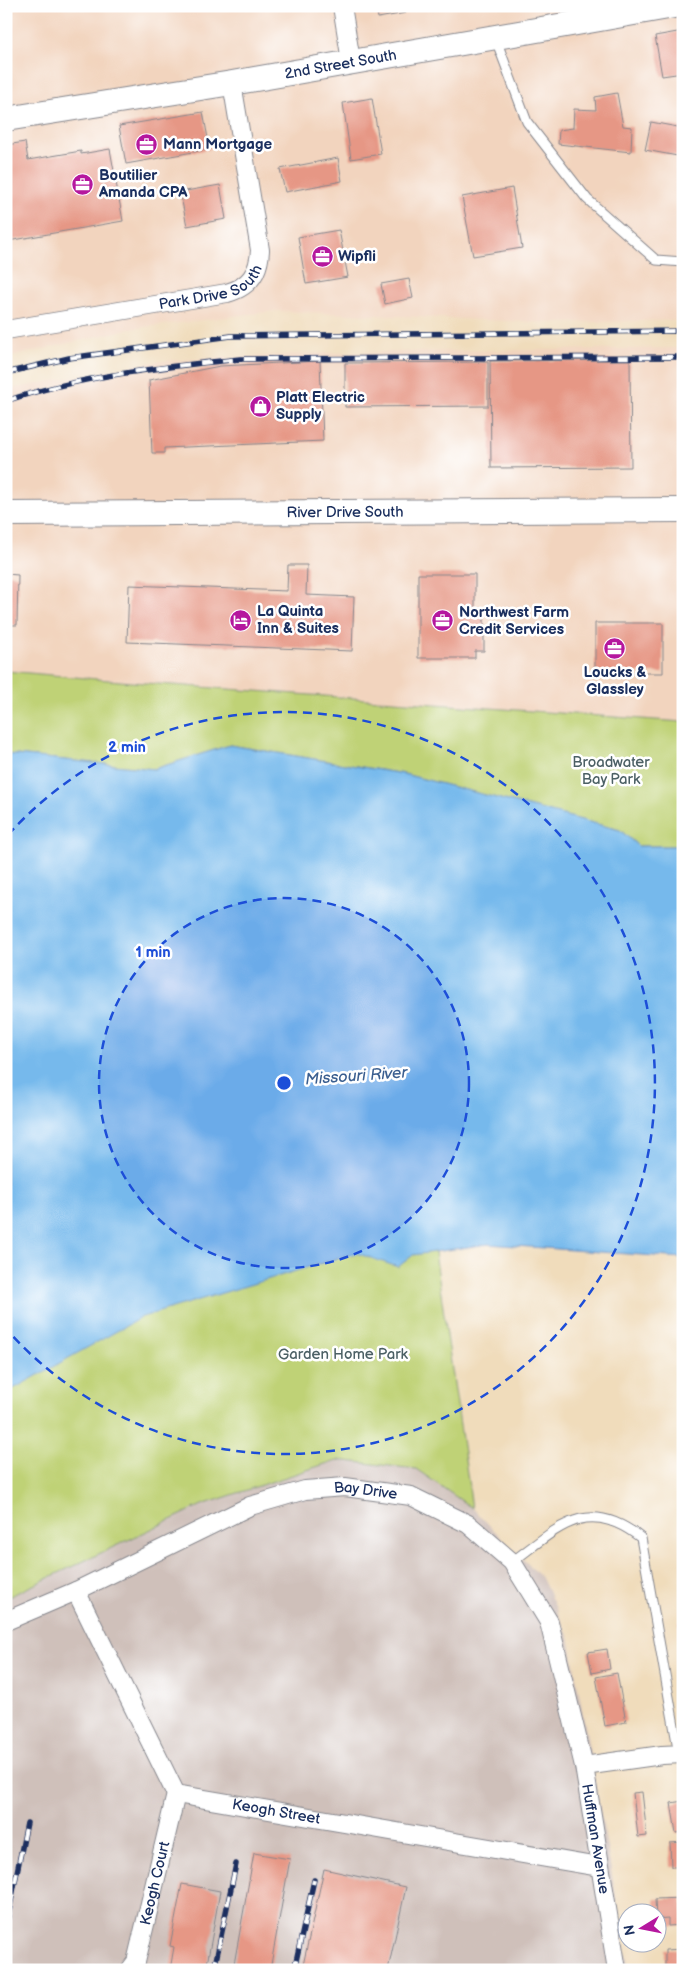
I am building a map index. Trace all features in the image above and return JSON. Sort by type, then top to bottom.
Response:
[{"type":"street","points":[[342,6],[352,61]]},
{"type":"street","name":"2nd Street South","points":[[6,119],[232,84],[494,37],[628,10],[674,6]]},
{"type":"street","name":"Park Drive South","points":[[6,330],[227,293],[238,290],[248,283],[255,273],[259,262],[260,250],[232,84]]},
{"type":"street","name":"River Drive South","points":[[6,514],[683,510]]},
{"type":"street","name":"Bay Drive","points":[[6,1621],[76,1591],[250,1506],[305,1490],[345,1487],[411,1496],[468,1524],[512,1562],[548,1622],[584,1766]]},
{"type":"street","points":[[76,1591],[176,1794]]},
{"type":"street","points":[[584,1766],[681,1754]]},
{"type":"street","name":"Huffman Avenue","points":[[584,1766],[617,1970]]},
{"type":"street","name":"Keogh Street","points":[[176,1794],[599,1867]]},
{"type":"street","name":"Keogh Court","points":[[130,1970],[136,1962],[176,1794]]},
{"type":"lane","points":[[494,37],[527,122],[587,199],[656,260],[683,262]]},
{"type":"lane","points":[[512,1562],[562,1525],[594,1516],[624,1524],[641,1538],[681,1754]]},
{"type":"shaded area","points":[[6,6],[683,6],[683,320],[552,323],[277,311],[129,329],[6,358]]},
{"type":"shaded area","points":[[683,348],[683,722],[131,682],[6,671],[6,390],[158,361],[323,353]]},
{"type":"shaded area","points":[[337,1460],[416,1469],[472,1508],[542,1578],[569,1637],[617,1904],[616,1954],[626,1954],[629,1970],[6,1970],[6,1598],[202,1505]]},
{"type":"green space","name":"Broadwater Bay Park","points":[[6,671],[131,682],[683,722],[683,846],[638,846],[620,830],[404,774],[230,745],[154,769],[6,754]]},
{"type":"green space","name":"Garden Home Park","points":[[433,1238],[472,1508],[416,1469],[337,1460],[202,1505],[6,1598],[6,1383],[61,1340],[288,1252]]},
{"type":"water","name":"Missouri River","points":[[230,745],[404,774],[620,830],[638,846],[683,846],[683,1258],[488,1244],[413,1255],[398,1267],[356,1253],[142,1317],[6,1393],[6,754],[154,769]]},
{"type":"building","points":[[376,6],[405,6],[406,13],[378,18]]},
{"type":"building","points":[[683,31],[683,73],[662,76],[655,36]]},
{"type":"building","points":[[617,93],[623,126],[632,127],[631,152],[558,144],[559,130],[573,128],[574,109],[596,110],[595,97]]},
{"type":"building","points":[[372,98],[381,154],[351,159],[343,103]]},
{"type":"building","points":[[203,112],[210,149],[126,164],[119,126]]},
{"type":"building","points":[[651,122],[683,128],[683,157],[645,150]]},
{"type":"building","points":[[25,142],[28,160],[81,151],[81,154],[110,149],[123,221],[8,241],[6,145]]},
{"type":"building","points":[[338,158],[342,181],[285,192],[280,169]]},
{"type":"building","points":[[220,185],[226,219],[187,226],[180,192]]},
{"type":"building","points":[[512,188],[522,248],[473,256],[462,197]]},
{"type":"building","points":[[339,230],[348,277],[306,284],[298,237]]},
{"type":"building","points":[[409,279],[413,298],[385,304],[381,284]]},
{"type":"building","points":[[630,360],[631,467],[491,468],[490,361]]},
{"type":"building","points":[[320,361],[323,441],[164,448],[164,453],[152,453],[149,380],[220,366]]},
{"type":"building","points":[[488,362],[488,406],[345,407],[345,363]]},
{"type":"building","name":"La Quinta Inn & Suites","points":[[288,565],[307,565],[306,595],[354,597],[352,651],[127,642],[129,585],[287,591]]},
{"type":"building","points":[[6,574],[18,575],[17,625],[6,625]]},
{"type":"building","points":[[418,574],[475,574],[475,617],[484,617],[484,651],[475,651],[475,658],[418,658]]},
{"type":"building","points":[[595,623],[663,623],[663,673],[595,673]]},
{"type":"building","points":[[679,1622],[683,1622],[683,1634],[681,1634]]},
{"type":"building","points":[[607,1649],[610,1669],[592,1673],[588,1652]]},
{"type":"building","points":[[617,1673],[626,1722],[605,1726],[596,1677]]},
{"type":"building","points":[[642,1792],[647,1836],[638,1837],[633,1793]]},
{"type":"building","points":[[683,1801],[683,1832],[676,1833],[671,1803]]},
{"type":"building","points":[[683,1842],[683,1867],[671,1867],[670,1843]]},
{"type":"building","points":[[254,1853],[290,1859],[270,1970],[233,1970]]},
{"type":"building","points":[[324,1869],[406,1887],[388,1970],[302,1970]]},
{"type":"building","points":[[182,1884],[220,1891],[206,1970],[170,1970],[174,1947],[170,1946]]},
{"type":"building","points":[[683,1898],[683,1925],[668,1926],[666,1904],[655,1904],[655,1899]]},
{"type":"building","points":[[683,1949],[683,1970],[665,1970],[666,1950]]},
{"type":"railway","points":[[6,373],[69,358],[231,336],[683,331]]},
{"type":"railway","points":[[6,401],[34,392],[92,379],[151,369],[240,359],[683,357]]},
{"type":"railway","points":[[6,1926],[27,1823]]},
{"type":"railway","points":[[214,1970],[236,1864]]},
{"type":"railway","points":[[294,1970],[314,1880]]},
{"type":"place","name":"Mann Mortgage","points":[[147,144]]},
{"type":"place","name":"Boutilier Amanda CPA","points":[[83,184]]},
{"type":"place","name":"Wipfli","points":[[322,256]]},
{"type":"place","name":"Platt Electric Supply","points":[[260,406]]},
{"type":"place","name":"La Quinta Inn & Suites","points":[[241,620]]},
{"type":"place","name":"Northwest Farm Credit Services","points":[[443,621]]},
{"type":"place","name":"Loucks & Glassley","points":[[615,649]]}]
